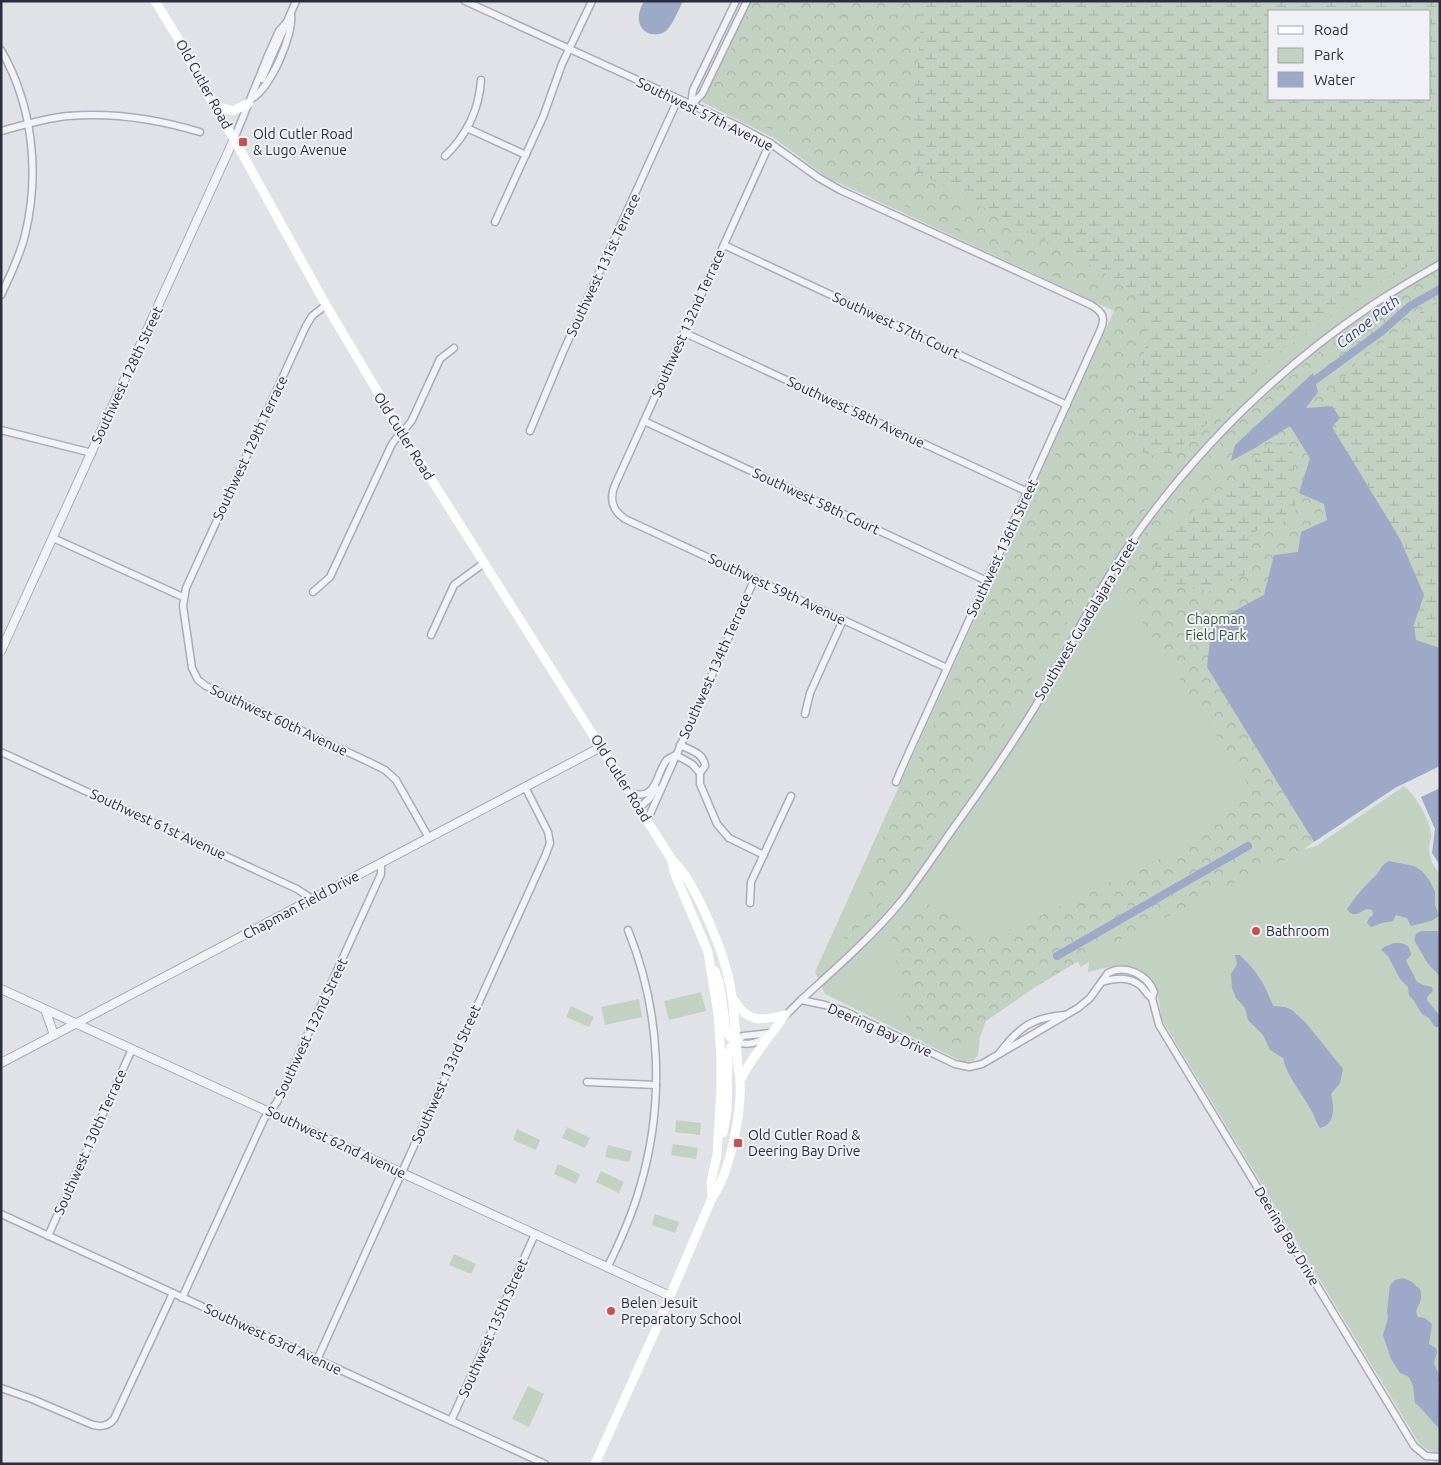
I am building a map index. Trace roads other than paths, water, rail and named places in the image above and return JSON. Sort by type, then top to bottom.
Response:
[{"type":"main road","name":"Old Cutler Road","points":[[155,1],[179,40],[326,305],[402,433],[647,821],[672,860],[688,880],[708,919],[722,954],[732,996],[738,1042]]},
{"type":"main road","points":[[214,104],[233,111],[251,99]]},
{"type":"main road","name":"Old Cutler Road","points":[[672,860],[674,872],[708,952],[720,1042],[722,1088],[717,1155]]},
{"type":"main road","points":[[708,952],[718,982],[726,1029],[731,1038],[738,1042]]},
{"type":"main road","points":[[732,996],[740,1009],[753,1018],[766,1020],[785,1015]]},
{"type":"main road","points":[[740,1081],[750,1061],[768,1041],[785,1015]]},
{"type":"main road","points":[[595,1464],[712,1198],[719,1188],[726,1168],[735,1128],[740,1081],[738,1042]]},
{"type":"main road","points":[[712,1198],[711,1182],[727,1111],[728,1056],[730,1048],[738,1042]]},
{"type":"street","name":"Southwest 128th Street","points":[[1,651],[234,139],[251,99],[255,83],[279,30],[286,23],[296,1]]},
{"type":"street","name":"Southwest 57th Avenue","points":[[465,1],[738,126],[770,143],[819,178],[840,190],[1091,305],[1102,314]]},
{"type":"street","points":[[496,222],[546,109],[558,74],[592,1]]},
{"type":"street","points":[[691,105],[693,90],[736,1]]},
{"type":"street","points":[[691,105],[702,94],[747,1]]},
{"type":"street","name":"Southwest 128th Street","points":[[251,99],[258,95],[269,80],[287,39],[292,21],[291,12]]},
{"type":"street","points":[[1,50],[18,85],[32,144],[33,166],[32,195],[28,223],[23,243],[1,295]]},
{"type":"street","points":[[445,156],[456,146],[467,128],[478,102],[481,80]]},
{"type":"street","name":"Southwest 131st Terrace","points":[[530,431],[562,352],[678,99]]},
{"type":"street","points":[[1,132],[28,124],[68,116],[109,115],[165,121],[200,132]]},
{"type":"street","points":[[467,128],[526,155]]},
{"type":"street","name":"Southwest 132nd Terrace","points":[[612,504],[613,489],[770,143]]},
{"type":"street","name":"Southwest 57th Court","points":[[724,245],[1067,405]]},
{"type":"street","name":"Southwest Guadalajara Street","points":[[801,1000],[902,900],[987,781],[1018,734],[1119,560],[1152,513],[1196,460],[1234,418],[1269,385],[1305,356],[1367,308],[1440,264]]},
{"type":"street","name":"Southwest 129th Terrace","points":[[183,597],[190,576],[306,326],[312,316],[326,305]]},
{"type":"street","name":"Southwest 136th Street","points":[[896,782],[1102,327],[1104,318],[1102,314]]},
{"type":"street","name":"Southwest 58th Avenue","points":[[685,333],[1028,492]]},
{"type":"street","points":[[313,592],[330,577],[390,446],[412,420],[440,359],[454,348]]},
{"type":"street","name":"Southwest 58th Court","points":[[644,421],[987,580]]},
{"type":"street","points":[[1,430],[92,452]]},
{"type":"street","name":"Southwest 59th Avenue","points":[[612,504],[625,519],[947,668]]},
{"type":"street","points":[[53,538],[183,597]]},
{"type":"street","points":[[431,635],[454,585],[484,563]]},
{"type":"street","name":"Southwest 134th Terrace","points":[[647,821],[755,578]]},
{"type":"street","name":"Southwest 60th Avenue","points":[[183,597],[190,660],[193,672],[198,680],[212,689],[385,770],[400,785],[429,838]]},
{"type":"street","points":[[805,714],[810,693],[843,620]]},
{"type":"street","points":[[680,745],[697,753],[704,759],[705,766],[700,773]]},
{"type":"street","name":"Chapman Field Drive","points":[[1,1063],[601,746]]},
{"type":"street","name":"Southwest 61st Avenue","points":[[1,752],[297,888],[312,899]]},
{"type":"street","points":[[676,755],[692,764],[700,773],[702,789],[719,828],[729,838],[764,854]]},
{"type":"street","name":"Southwest 134th Terrace","points":[[639,808],[656,790],[656,784],[667,760],[676,755]]},
{"type":"street","points":[[629,792],[644,794],[656,784]]},
{"type":"street","name":"Southwest 133rd Street","points":[[317,1360],[548,848],[550,837],[526,787]]},
{"type":"street","points":[[750,903],[751,882],[791,796]]},
{"type":"street","name":"Southwest 132nd Street","points":[[182,1298],[264,1119],[277,1102],[381,874],[381,863]]},
{"type":"street","points":[[607,1268],[628,1222],[643,1176],[652,1131],[656,1085],[655,1051],[649,1001],[641,968],[628,930]]},
{"type":"street","name":"Deering Bay Drive","points":[[801,1000],[841,1010],[958,1066],[976,1067],[998,1056],[1084,1003],[1108,972],[1123,969],[1143,977],[1154,992],[1152,998],[1159,1025],[1414,1446],[1426,1456],[1440,1457]]},
{"type":"street","name":"Southwest 62nd Avenue","points":[[1,989],[670,1296]]},
{"type":"street","points":[[738,1042],[743,1036],[770,1033],[801,1000]]},
{"type":"street","points":[[45,1009],[54,1035]]},
{"type":"street","name":"Deering Bay Drive","points":[[998,1056],[1019,1031],[1037,1019],[1066,1014]]},
{"type":"street","name":"Southwest 130th Terrace","points":[[48,1236],[132,1049]]},
{"type":"street","points":[[587,1082],[656,1085]]},
{"type":"street","name":"Southwest 63rd Avenue","points":[[1,1214],[545,1464]]},
{"type":"street","name":"Southwest 135th Street","points":[[451,1421],[535,1234]]},
{"type":"street","points":[[1,1388],[32,1398],[89,1424],[103,1426],[109,1424],[114,1419],[173,1294]]},
{"type":"water","points":[[644,1],[683,1],[667,30],[654,35],[646,32],[640,25],[639,15]]},
{"type":"water","points":[[1313,373],[1318,392],[1306,408],[1332,406],[1340,418],[1332,427],[1400,539],[1424,595],[1414,624],[1416,640],[1440,648],[1440,766],[1395,788],[1314,842],[1207,667],[1212,623],[1264,595],[1274,555],[1298,552],[1301,532],[1327,520],[1324,504],[1299,493],[1310,458],[1290,426],[1231,461],[1235,445]]},
{"type":"water","points":[[1440,788],[1440,865],[1432,853],[1435,829],[1421,797]]},
{"type":"water","points":[[1389,861],[1414,866],[1422,871],[1430,881],[1435,892],[1435,905],[1439,916],[1431,921],[1411,926],[1407,918],[1396,915],[1393,921],[1371,927],[1367,923],[1373,915],[1372,910],[1366,909],[1356,914],[1349,912],[1347,909],[1356,897],[1376,876],[1383,865]]},
{"type":"water","points":[[1421,931],[1438,931],[1440,939],[1440,984],[1439,975],[1428,964],[1414,940],[1416,934]]},
{"type":"water","points":[[1394,943],[1408,946],[1411,955],[1406,960],[1416,981],[1432,987],[1433,991],[1427,997],[1427,1000],[1440,1016],[1440,1027],[1435,1027],[1429,1018],[1422,1014],[1409,995],[1408,987],[1400,979],[1388,956],[1381,950]]},
{"type":"water","points":[[1235,955],[1240,955],[1256,973],[1267,990],[1273,1006],[1292,1010],[1306,1023],[1343,1069],[1340,1083],[1331,1094],[1333,1114],[1329,1123],[1325,1126],[1320,1128],[1288,1072],[1283,1058],[1270,1050],[1263,1035],[1248,1020],[1245,1008],[1236,998],[1232,988],[1231,974],[1237,964]]},
{"type":"water","points":[[1403,1278],[1412,1282],[1420,1289],[1421,1299],[1416,1313],[1418,1317],[1425,1318],[1432,1324],[1429,1344],[1436,1348],[1437,1352],[1434,1363],[1440,1378],[1438,1383],[1440,1429],[1415,1403],[1413,1386],[1409,1377],[1400,1373],[1391,1359],[1383,1335],[1388,1318],[1390,1285],[1395,1280]]},
{"type":"waterway","name":"Canoe Path","points":[[1315,380],[1382,331],[1410,306],[1440,289]]},
{"type":"waterway","points":[[1057,956],[1248,846]]},
{"type":"place","name":"Old Cutler Road & Lugo Avenue","points":[[243,142]]},
{"type":"place","name":"Bathroom","points":[[1256,931]]},
{"type":"place","name":"Old Cutler Road & Deering Bay Drive","points":[[738,1143]]},
{"type":"place","name":"Belen Jesuit Preparatory School","points":[[611,1311]]},
{"type":"park label","name":"Chapman Field Park","points":[[1216,628]]}]
